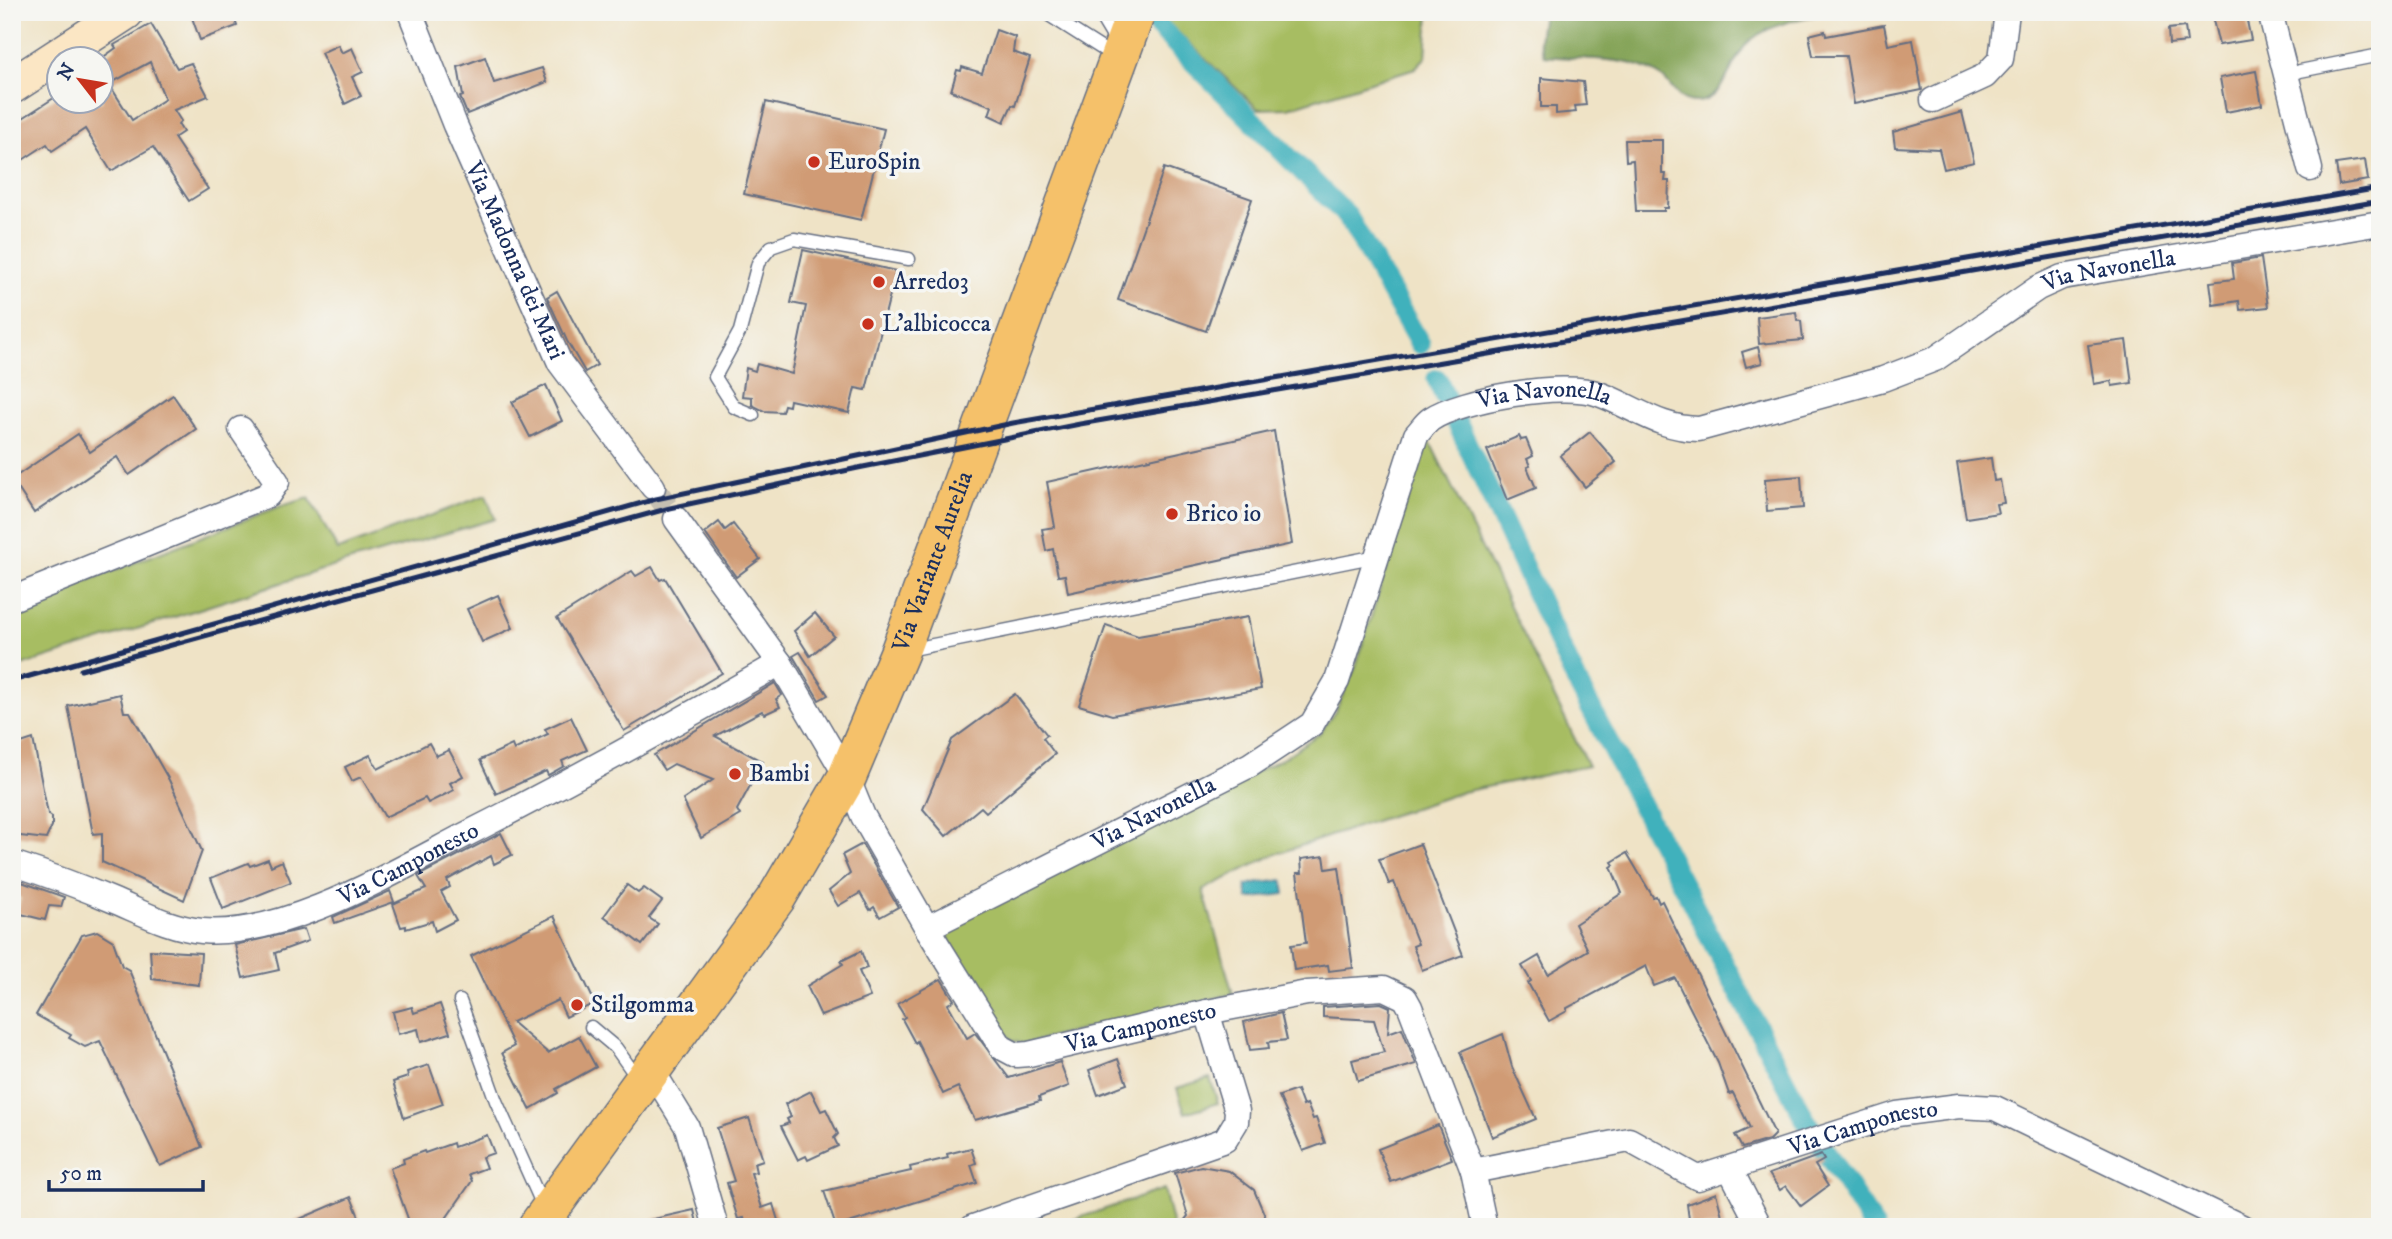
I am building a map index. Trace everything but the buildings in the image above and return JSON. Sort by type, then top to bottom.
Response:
[{"type":"main road","points":[[12,86],[126,12]]},
{"type":"main road","name":"Via Variante Aurelia","points":[[542,1220],[777,897],[847,777],[900,651],[1121,33]]},
{"type":"street","name":"Via Madonna dei Mari","points":[[410,12],[454,125],[560,363],[653,487]]},
{"type":"street","points":[[1933,100],[1986,76],[2001,59],[2007,12]]},
{"type":"street","points":[[2270,12],[2310,169]]},
{"type":"street","name":"Via Navonella","points":[[927,928],[1250,765],[1311,724],[1338,681],[1416,435],[1431,419],[1469,406],[1542,388],[1570,389],[1597,393],[1677,429],[1699,429],[1883,379],[1935,359],[2038,288],[2062,277],[2380,223]]},
{"type":"street","points":[[12,599],[268,495],[277,482],[241,429]]},
{"type":"street","points":[[676,519],[780,663],[847,777]]},
{"type":"street","name":"Via Camponesto","points":[[12,863],[57,877],[168,924],[211,931],[263,926],[356,891],[615,759],[780,663]]},
{"type":"street","name":"Via Camponesto","points":[[847,777],[863,816],[927,928],[1001,1047],[1016,1055],[1207,1012],[1307,993],[1392,990],[1410,1007],[1473,1171],[1485,1227]]},
{"type":"street","points":[[972,1227],[1225,1140],[1237,1122],[1237,1111],[1207,1012]]},
{"type":"street","points":[[647,1077],[687,1127],[716,1227]]},
{"type":"street","name":"Via Camponesto","points":[[1473,1171],[1629,1140],[1698,1178],[1897,1114],[1959,1106],[1995,1108],[2242,1227]]},
{"type":"street","points":[[1730,1169],[1760,1227]]},
{"type":"lane","points":[[1044,12],[1121,33]]},
{"type":"lane","points":[[2287,77],[2300,71],[2380,55]]},
{"type":"lane","points":[[753,415],[734,407],[715,377],[740,331],[758,263],[771,247],[794,239],[909,259]]},
{"type":"lane","points":[[900,651],[1378,556]]},
{"type":"lane","points":[[460,1001],[542,1220]]},
{"type":"lane","points":[[591,1027],[647,1077]]},
{"type":"green space","points":[[1164,12],[1429,12],[1426,57],[1415,68],[1288,108],[1258,109],[1165,20]]},
{"type":"green space","points":[[1543,12],[1833,12],[1790,22],[1759,34],[1744,47],[1715,94],[1697,102],[1684,99],[1659,75],[1633,64],[1544,56],[1539,41]]},
{"type":"green space","points":[[1426,440],[1430,442],[1588,766],[1462,792],[1273,855],[1203,890],[1233,994],[1023,1044],[1013,1041],[1001,1029],[948,944],[949,930],[955,921],[1282,759],[1320,733],[1336,710],[1355,669]]},
{"type":"green space","points":[[486,495],[495,519],[331,567],[12,669],[12,610],[278,507],[309,498],[338,550]]},
{"type":"green space","points":[[1210,1078],[1218,1103],[1185,1113],[1177,1088]]},
{"type":"green space","points":[[1164,1189],[1173,1227],[1052,1227]]},
{"type":"water","points":[[1283,880],[1285,894],[1248,899],[1246,885]]},
{"type":"waterway","points":[[1144,12],[1348,217],[1420,344]]},
{"type":"waterway","points":[[1437,379],[1576,680],[1806,1121],[1874,1227]]},
{"type":"tunnel","points":[[653,487],[676,519]]},
{"type":"railway","points":[[12,681],[656,499],[1013,423],[2380,188]]},
{"type":"railway","points":[[81,670],[670,508],[858,468],[1080,424],[2380,201]]},
{"type":"place","name":"EuroSpin","points":[[814,162]]},
{"type":"place","name":"Arredo3","points":[[879,282]]},
{"type":"place","name":"L'albicocca","points":[[868,324]]},
{"type":"place","name":"Brico io","points":[[1172,514]]},
{"type":"place","name":"Bambi","points":[[735,774]]},
{"type":"place","name":"Stilgomma","points":[[577,1005]]}]
